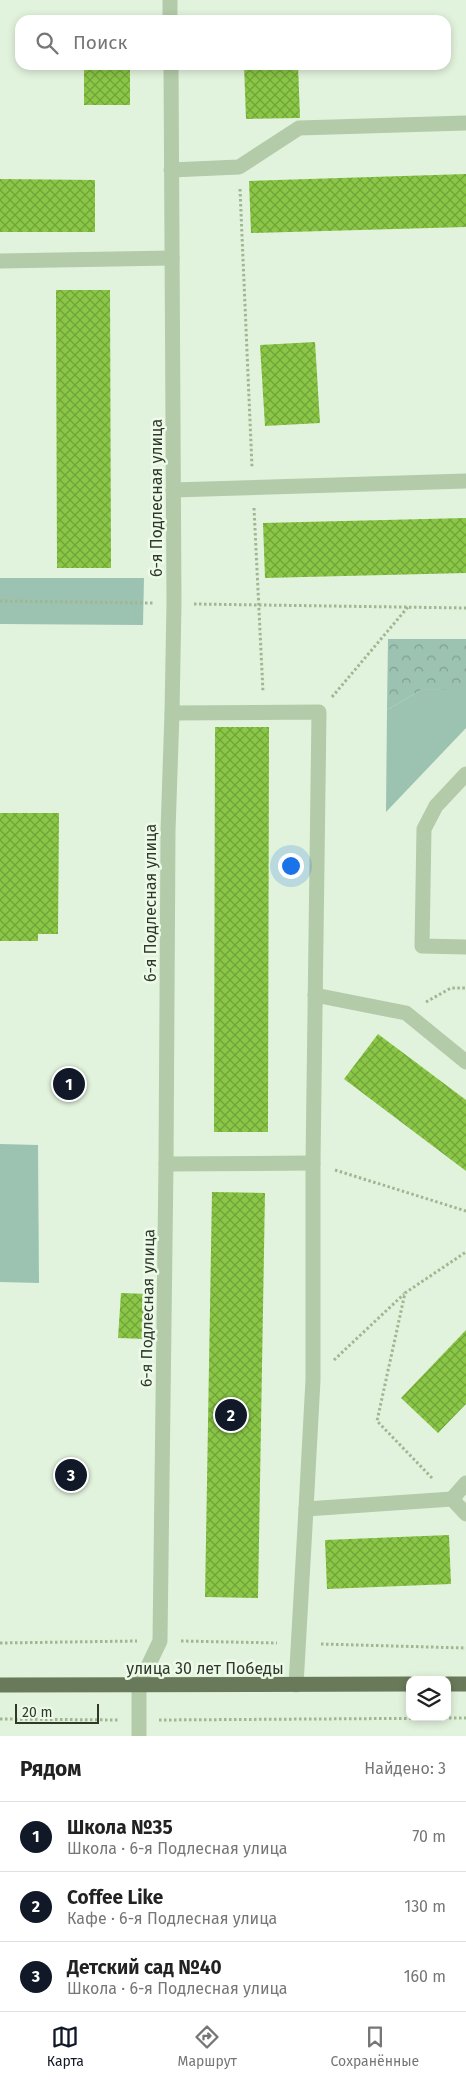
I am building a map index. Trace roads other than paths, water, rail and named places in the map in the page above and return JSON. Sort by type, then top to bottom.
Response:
[{"type":"main road","name":"улица 30 лет Победы","points":[[0,1685],[406,1684]]},
{"type":"main road","points":[[451,1684],[466,1684]]},
{"type":"street","points":[[170,0],[170,15]]},
{"type":"street","name":"6-я Подлесная улица","points":[[139,1736],[140,1685],[160,1641],[168,831],[174,603],[171,70]]},
{"type":"street","points":[[171,170],[238,167],[300,128],[466,123]]},
{"type":"street","points":[[0,261],[172,258]]},
{"type":"street","points":[[173,490],[466,481]]},
{"type":"street","points":[[172,713],[318,712],[312,1163],[313,1380],[296,1685]]},
{"type":"street","points":[[466,774],[436,806],[424,829],[422,946],[466,947]]},
{"type":"street","points":[[315,995],[406,1013],[466,1062]]},
{"type":"street","points":[[166,1164],[312,1163]]},
{"type":"street","points":[[306,1509],[452,1499],[466,1483]]},
{"type":"street","points":[[452,1499],[466,1514]]},
{"type":"place","name":"Школа №35","points":[[69,1084]]},
{"type":"place","name":"Coffee Like","points":[[231,1415]]},
{"type":"place","name":"Детский сад №40","points":[[71,1475]]}]
